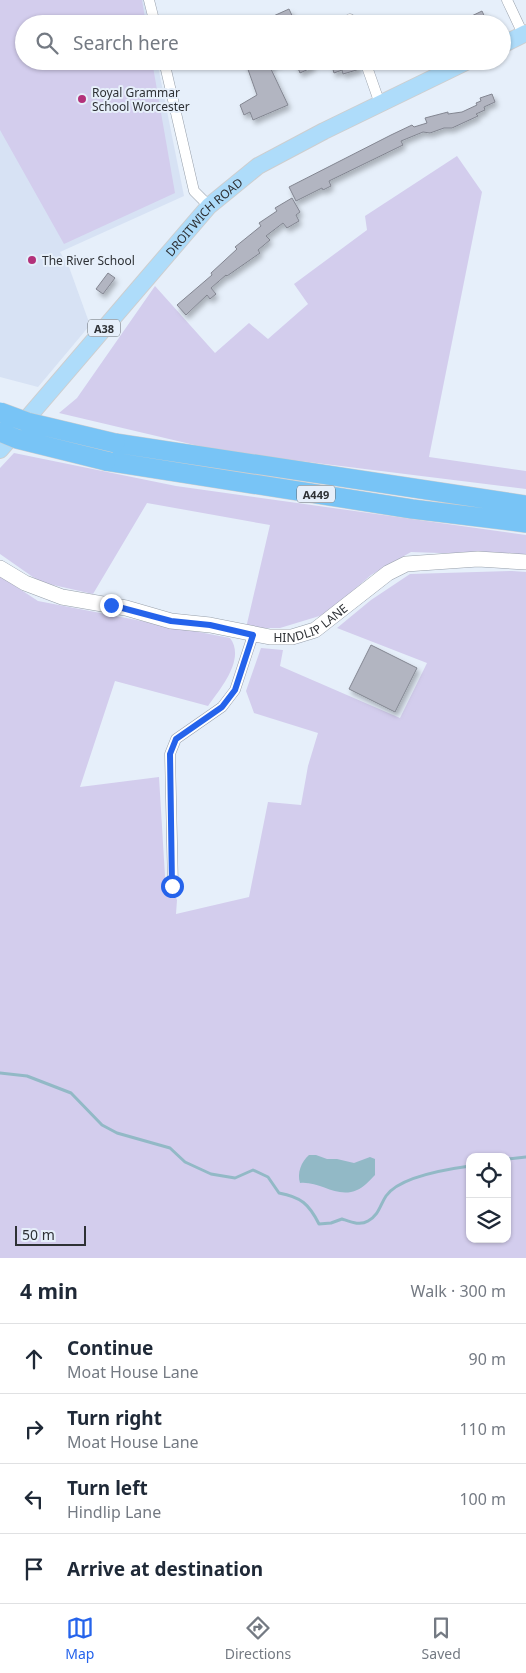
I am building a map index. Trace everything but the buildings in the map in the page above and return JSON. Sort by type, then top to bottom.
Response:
[{"type":"highway","name":"A449","points":[[0,412],[27,422],[115,443],[526,505]]},
{"type":"highway","name":"A449","points":[[0,432],[17,439],[106,461],[412,509],[526,523]]},
{"type":"main road","points":[[511,41],[525,34]]},
{"type":"main road","name":"DROITWICH ROAD","points":[[0,450],[209,206],[258,166],[450,70]]},
{"type":"street","points":[[149,0],[153,15]]},
{"type":"street","points":[[508,0],[525,34]]},
{"type":"street","points":[[166,70],[194,191],[209,206]]},
{"type":"street","points":[[368,70],[380,104]]},
{"type":"street","name":"HINDLIP LANE","points":[[0,568],[25,583],[62,597],[126,608],[171,621],[210,625],[270,638],[292,637],[315,630],[388,573],[406,564],[478,559],[526,562]]},
{"type":"street","points":[[172,886],[170,754],[176,739],[222,707],[235,690],[253,635]]},
{"type":"shaded area","name":"Royal Grammar School Worcester","points":[[0,0],[145,0],[148,15],[15,15],[15,70],[159,70],[184,196],[60,252],[69,267],[90,325],[38,387],[0,377]]},
{"type":"shaded area","name":"Royal Grammar School Worcester","points":[[0,0],[142,0],[144,15],[15,15],[15,70],[154,70],[175,193],[64,244],[0,130]]},
{"type":"shaded area","points":[[457,156],[482,192],[429,457],[526,471],[526,489],[220,451],[59,413],[77,398],[155,286],[215,353],[249,323],[268,339],[308,304],[294,284],[367,230],[365,216]]},
{"type":"shaded area","points":[[14,453],[176,486],[526,535],[526,556],[411,552],[371,575],[326,614],[280,628],[246,628],[270,525],[147,503],[93,594],[40,582],[0,554],[0,468]]},
{"type":"shaded area","points":[[526,572],[526,1258],[0,1258],[0,576],[38,601],[230,638],[234,646],[235,655],[230,674],[208,706],[115,681],[80,787],[159,777],[166,893],[174,893],[177,900],[176,914],[249,897],[268,802],[301,805],[308,766],[318,733],[254,713],[246,691],[261,648],[283,650],[280,666],[400,718],[427,663],[337,628],[371,600],[410,574]]},
{"type":"shaded area","points":[[309,1155],[354,1163],[370,1157],[375,1159],[375,1175],[362,1188],[350,1192],[335,1191],[307,1183],[300,1183],[300,1168]]},
{"type":"waterway","points":[[0,1073],[27,1076],[71,1093],[102,1125],[117,1133],[170,1148],[185,1162],[211,1174],[235,1178],[253,1170],[268,1177],[279,1193],[299,1199],[308,1206],[319,1224],[331,1223],[342,1219],[355,1223],[365,1222],[375,1216],[392,1189],[425,1175],[466,1167]]},
{"type":"waterway","points":[[511,1159],[526,1157]]},
{"type":"place","name":"Royal Grammar School Worcester","points":[[82,99]]},
{"type":"place","name":"The River School","points":[[32,260]]},
{"type":"route","points":[[111,605],[171,621],[210,625],[253,635],[235,690],[222,707],[176,739],[170,754],[172,886]]}]
